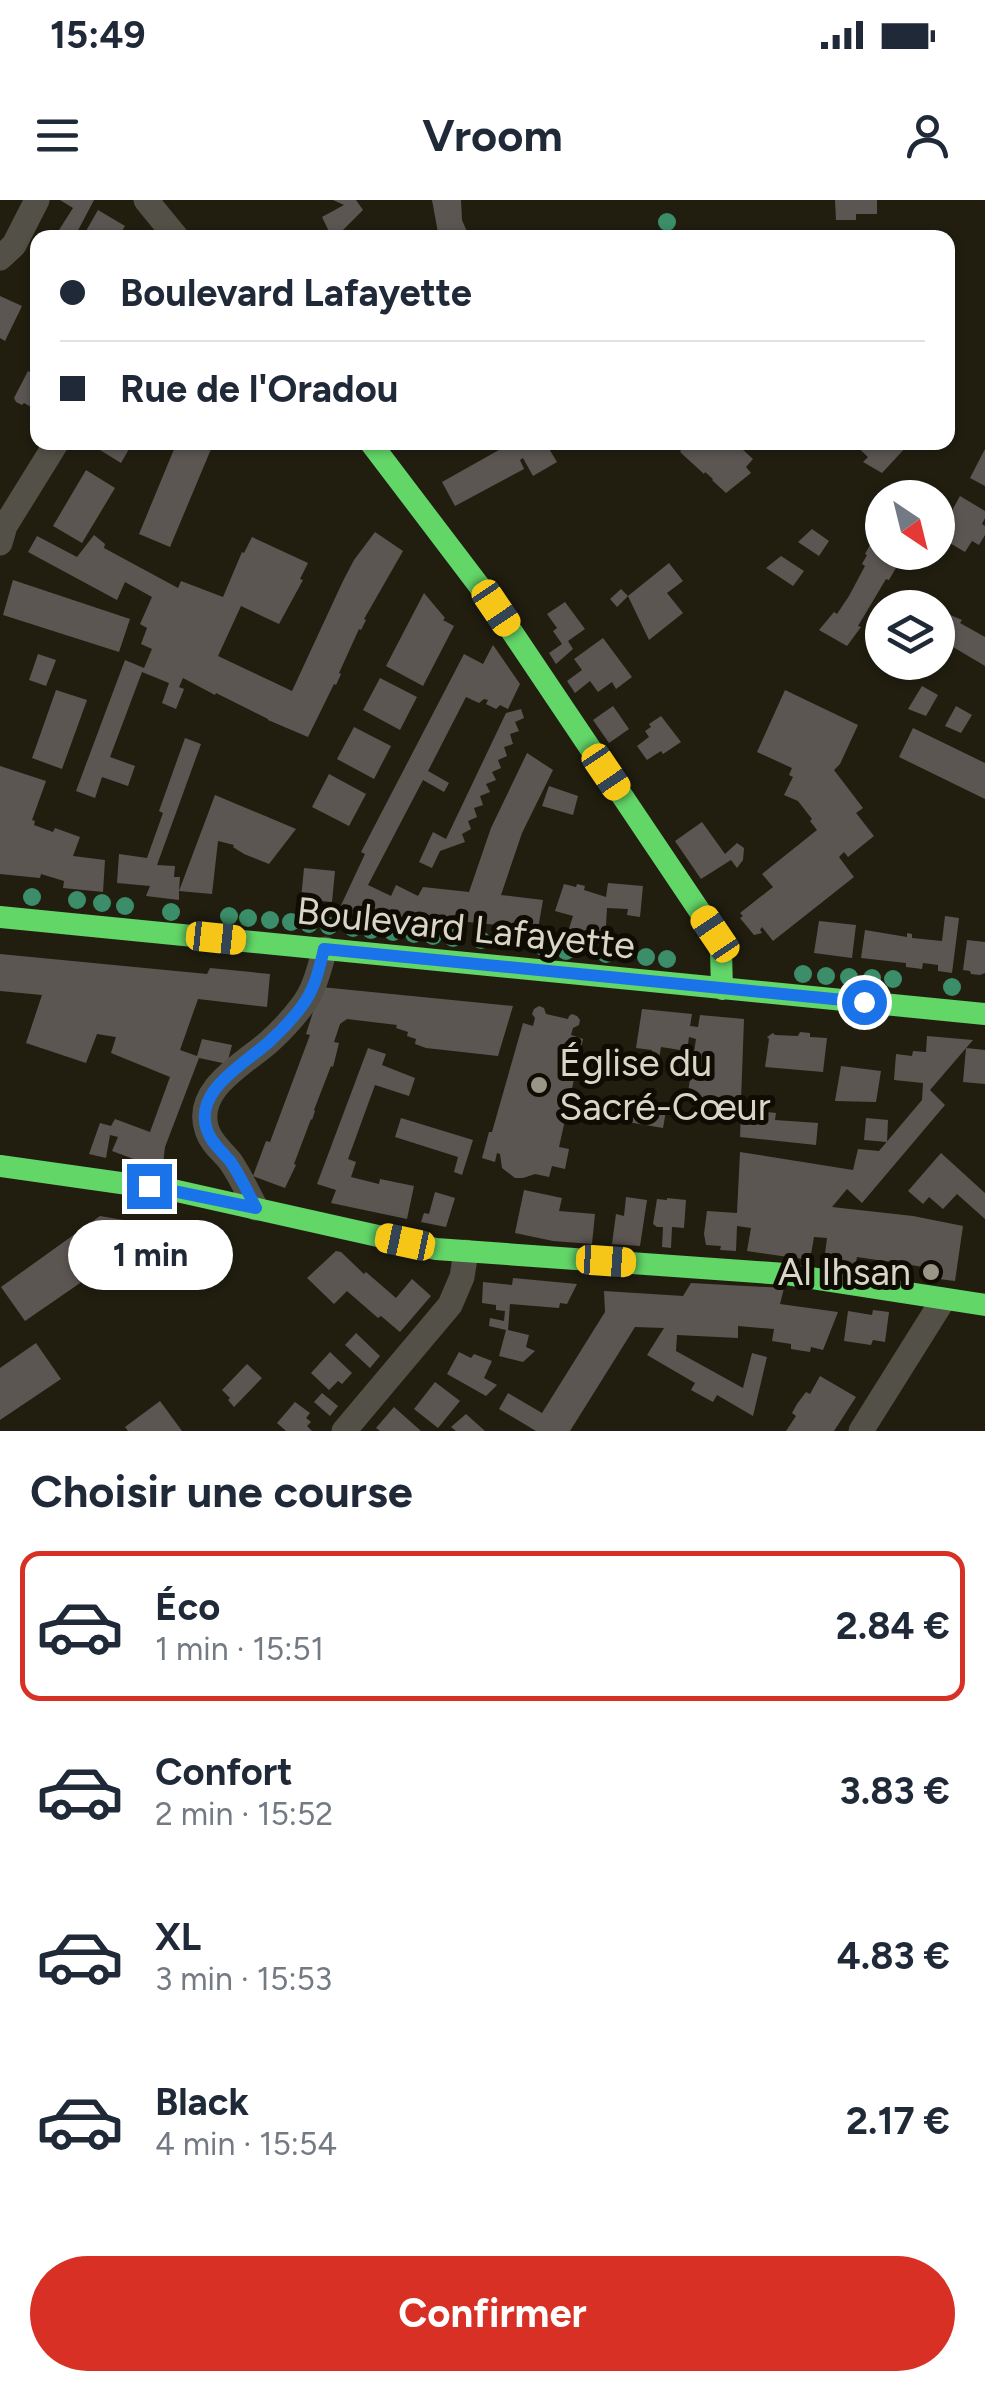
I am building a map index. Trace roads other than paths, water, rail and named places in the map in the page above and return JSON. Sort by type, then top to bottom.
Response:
[{"type":"street","points":[[0,258],[14,246],[37,200]]},
{"type":"street","points":[[146,200],[170,230]]},
{"type":"street","points":[[0,543],[5,526],[51,450]]},
{"type":"street","points":[[376,450],[496,608],[715,934],[722,952],[722,989]]},
{"type":"street","name":"Boulevard Lafayette","points":[[0,917],[985,1014]]},
{"type":"street","points":[[256,1208],[231,1162],[215,1146],[206,1128],[205,1112],[221,1082],[272,1040],[300,1009],[313,990],[324,949]]},
{"type":"street","points":[[0,1166],[178,1191],[361,1233],[466,1252],[785,1274],[985,1306]]},
{"type":"street","points":[[344,1431],[450,1305],[462,1277],[466,1252]]},
{"type":"street","points":[[861,1431],[942,1300]]},
{"type":"place","name":"Église du Sacré-Cœur","points":[[539,1085]]},
{"type":"place","name":"Al Ihsan","points":[[931,1272]]}]
